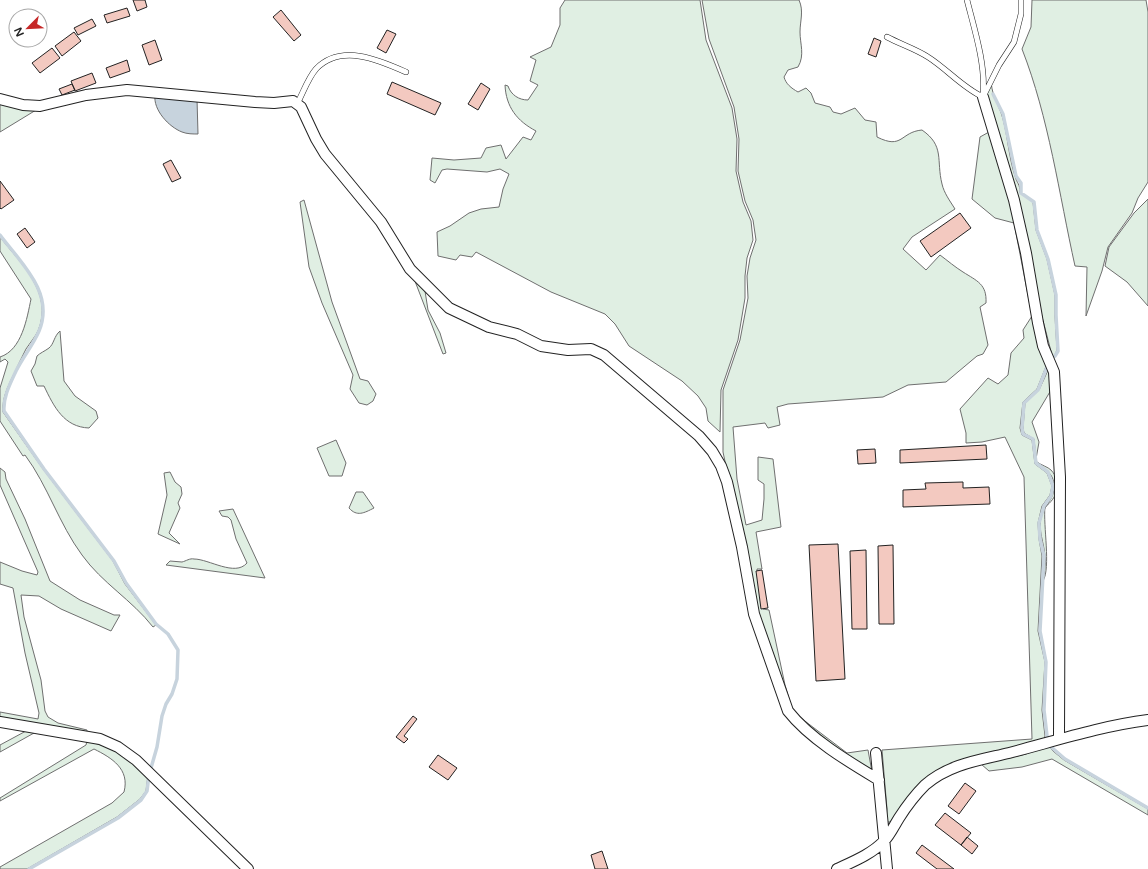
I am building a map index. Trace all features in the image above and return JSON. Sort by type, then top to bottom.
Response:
[{"type":"street","points":[[0,99],[23,105],[40,106],[86,95],[127,90],[255,102],[274,103],[292,101],[301,107],[325,154],[381,222],[410,269],[449,308],[489,327],[528,339],[541,346],[568,350],[591,349],[604,355],[689,427],[712,451],[728,482],[754,614],[788,711],[796,722],[849,762],[879,780]]},
{"type":"street","points":[[983,97],[1014,200],[1026,253],[1043,346],[1054,372],[1060,477],[1059,738]]},
{"type":"street","points":[[837,869],[860,858],[883,842],[900,816],[926,785],[952,768],[980,758],[1008,753],[1059,738],[1127,723],[1148,720]]},
{"type":"street","points":[[0,722],[100,739],[118,747],[149,772],[248,869]]},
{"type":"street","points":[[876,753],[883,842],[887,869]]},
{"type":"lane","points":[[967,0],[975,32],[984,83],[983,97]]},
{"type":"lane","points":[[983,97],[999,65],[1014,42],[1020,14],[1021,0]]},
{"type":"lane","points":[[887,37],[928,57],[956,76],[973,92],[983,97]]},
{"type":"lane","points":[[297,104],[316,69],[333,58],[362,56],[375,59],[406,72]]},
{"type":"green space","points":[[565,0],[700,0],[706,40],[732,108],[737,139],[736,171],[743,202],[751,221],[753,240],[747,258],[745,298],[738,340],[721,390],[720,432],[708,421],[706,408],[698,396],[682,381],[629,346],[615,324],[605,314],[551,292],[476,252],[472,257],[460,255],[456,260],[438,256],[437,232],[450,226],[469,213],[481,209],[499,207],[503,189],[509,174],[500,169],[487,172],[447,169],[442,170],[435,183],[430,180],[432,158],[454,160],[481,158],[486,148],[501,145],[506,159],[523,137],[531,140],[536,131],[523,123],[510,107],[505,85],[508,86],[511,92],[516,96],[528,100],[538,85],[530,81],[536,60],[530,57],[551,47],[560,25],[560,8]]},
{"type":"green space","points":[[702,0],[799,0],[802,12],[800,32],[802,50],[801,58],[798,67],[788,70],[784,77],[786,82],[798,92],[806,88],[811,93],[815,103],[830,107],[833,112],[841,114],[855,108],[865,120],[876,122],[877,137],[885,141],[897,141],[915,131],[922,130],[929,136],[937,148],[943,187],[947,197],[955,209],[912,237],[903,249],[926,270],[940,255],[977,281],[985,291],[986,303],[980,307],[988,345],[983,354],[977,356],[946,382],[908,385],[883,397],[788,404],[777,407],[780,425],[768,428],[765,423],[733,427],[737,479],[746,525],[762,520],[764,484],[758,480],[758,457],[773,459],[781,527],[756,532],[762,569],[757,569],[763,609],[769,610],[785,685],[793,712],[847,753],[868,750],[872,772],[816,736],[797,719],[790,710],[757,612],[723,452],[723,390],[740,340],[748,298],[747,276],[750,258],[756,240],[753,220],[745,201],[738,171],[739,139],[734,107],[709,39]]},
{"type":"green space","points":[[1032,0],[1146,0],[1148,12],[1148,182],[1138,198],[1132,213],[1108,247],[1102,271],[1086,316],[1087,267],[1075,266],[1053,156],[1039,102],[1022,49],[1031,27]]},
{"type":"green space","points":[[991,82],[993,93],[1003,119],[1011,162],[1020,187],[1020,193],[1033,202],[1036,230],[1047,259],[1055,295],[1057,350],[1053,359],[985,97]]},
{"type":"green space","points":[[0,102],[41,107],[0,132]]},
{"type":"green space","points":[[989,132],[995,139],[1012,204],[1023,253],[1036,329],[1047,364],[1037,389],[1023,402],[1020,428],[1022,435],[1032,440],[1035,464],[1047,473],[1052,486],[1050,495],[1042,506],[1038,523],[1042,556],[1038,631],[1045,662],[1042,710],[1045,736],[1044,739],[965,760],[935,773],[912,793],[890,822],[886,822],[887,809],[882,750],[1032,739],[1024,477],[1005,437],[982,442],[966,443],[966,433],[960,409],[988,378],[998,384],[1008,375],[1011,353],[1024,338],[1023,330],[1032,316],[1014,223],[995,218],[972,199],[980,137]]},
{"type":"green space","points":[[1148,199],[1148,306],[1127,282],[1105,266],[1109,247],[1134,213]]},
{"type":"green space","points":[[304,200],[332,302],[360,379],[368,381],[376,394],[373,401],[367,405],[359,403],[350,389],[353,375],[322,303],[309,267],[300,202]]},
{"type":"green space","points":[[0,237],[33,280],[39,292],[42,304],[42,317],[38,331],[26,349],[4,397],[3,412],[43,469],[113,561],[125,584],[156,625],[153,627],[136,608],[90,565],[82,555],[67,531],[33,467],[25,455],[23,456],[0,421],[0,388],[8,362],[5,359],[0,362],[0,357],[14,348],[18,341],[25,324],[31,299],[0,251]]},
{"type":"green space","points":[[413,276],[425,291],[428,310],[440,333],[446,353],[443,354]]},
{"type":"green space","points":[[60,331],[64,381],[75,396],[96,411],[98,418],[89,428],[80,427],[66,420],[56,408],[44,386],[37,386],[31,371],[37,356],[51,346],[56,335]]},
{"type":"green space","points":[[1049,368],[1054,385],[1032,422],[1039,442],[1036,459],[1034,439],[1024,433],[1023,428],[1025,403],[1039,390]]},
{"type":"green space","points":[[336,440],[346,463],[342,476],[329,476],[317,448]]},
{"type":"green space","points":[[1037,462],[1051,470],[1057,480],[1057,490],[1053,499],[1047,506],[1053,494],[1054,482],[1051,475]]},
{"type":"green space","points":[[0,468],[5,472],[6,479],[25,519],[50,581],[80,600],[114,615],[120,615],[111,631],[61,609],[39,596],[21,595],[24,617],[41,680],[45,711],[48,717],[58,723],[87,730],[87,733],[0,717],[0,712],[38,719],[39,713],[25,653],[13,588],[0,584],[0,562],[37,575],[38,572],[0,485]]},
{"type":"green space","points":[[170,472],[175,482],[181,487],[182,494],[178,503],[180,508],[169,533],[180,544],[158,534],[167,495],[164,473]]},
{"type":"green space","points":[[356,492],[363,492],[374,508],[361,513],[352,511],[349,508]]},
{"type":"green space","points":[[1045,508],[1047,557],[1043,581],[1045,559],[1040,522]]},
{"type":"green space","points":[[233,509],[265,578],[166,565],[170,561],[182,562],[190,559],[200,560],[229,568],[242,567],[247,563],[236,539],[231,520],[228,517],[222,516],[219,511]]},
{"type":"green space","points":[[26,731],[34,733],[0,752],[0,745]]},
{"type":"green space","points":[[87,741],[112,748],[148,775],[146,791],[140,799],[117,817],[27,869],[0,869],[0,867],[112,803],[124,792],[124,777],[118,765],[107,756],[94,749],[0,801],[0,798],[86,745]]},
{"type":"green space","points":[[1048,745],[1064,760],[1148,809],[1148,815],[1052,759],[1022,767],[989,771],[981,764],[1026,754]]},
{"type":"shaded area","points":[[155,95],[197,99],[198,134],[188,134],[182,132],[167,122],[159,112],[155,101]]},
{"type":"building","points":[[133,0],[145,0],[147,7],[137,11]]},
{"type":"building","points":[[127,8],[130,16],[107,23],[104,15]]},
{"type":"building","points":[[281,10],[301,35],[294,41],[273,17]]},
{"type":"building","points":[[92,19],[96,26],[78,35],[74,28]]},
{"type":"building","points":[[387,30],[396,34],[386,53],[377,48]]},
{"type":"building","points":[[74,32],[81,41],[62,56],[55,46]]},
{"type":"building","points":[[874,38],[881,41],[876,57],[868,54]]},
{"type":"building","points":[[155,40],[162,60],[149,65],[142,45]]},
{"type":"building","points":[[52,48],[60,58],[40,73],[32,63]]},
{"type":"building","points":[[127,60],[130,71],[110,78],[106,68]]},
{"type":"building","points":[[92,73],[96,83],[75,91],[71,81]]},
{"type":"building","points":[[392,82],[441,103],[435,115],[387,94]]},
{"type":"building","points":[[481,83],[490,89],[478,110],[468,104]]},
{"type":"building","points":[[72,84],[75,90],[62,95],[59,89]]},
{"type":"building","points":[[171,160],[181,178],[172,182],[163,164]]},
{"type":"building","points":[[0,181],[14,200],[1,209],[0,208]]},
{"type":"building","points":[[960,213],[971,228],[931,257],[920,241]]},
{"type":"building","points":[[25,228],[35,242],[27,248],[17,234]]},
{"type":"building","points":[[986,445],[987,459],[900,463],[900,450]]},
{"type":"building","points":[[875,449],[876,463],[858,464],[857,450]]},
{"type":"building","points":[[963,482],[963,488],[989,487],[990,504],[903,507],[903,490],[926,489],[925,483]]},
{"type":"building","points":[[838,544],[845,679],[816,681],[809,545]]},
{"type":"building","points":[[893,545],[894,624],[879,624],[878,546]]},
{"type":"building","points":[[866,550],[867,629],[852,629],[850,551]]},
{"type":"building","points":[[762,570],[768,608],[761,609],[756,571]]},
{"type":"building","points":[[413,716],[417,719],[404,736],[408,739],[404,743],[396,737]]},
{"type":"building","points":[[438,755],[457,768],[448,780],[429,767]]},
{"type":"building","points":[[965,783],[976,791],[959,814],[948,806]]},
{"type":"building","points":[[945,813],[971,833],[961,845],[935,825]]},
{"type":"building","points":[[967,837],[978,846],[972,854],[961,845]]},
{"type":"building","points":[[922,845],[954,869],[937,869],[916,853]]},
{"type":"building","points":[[602,851],[608,869],[595,869],[591,855]]},
{"type":"waterway","points":[[993,94],[1003,114],[1016,176],[1021,183],[1021,193],[1034,202],[1037,230],[1048,259],[1056,295],[1058,351],[1055,356]]},
{"type":"waterway","points":[[0,235],[33,279],[43,304],[43,317],[39,331],[9,386],[4,411],[44,469],[114,561],[126,583],[156,624],[168,634],[178,650],[177,679],[162,716],[147,791],[141,800],[118,818],[29,869]]},
{"type":"waterway","points":[[1047,367],[1038,390],[1024,403],[1022,428],[1023,434],[1033,439],[1036,463],[1048,472],[1053,486],[1051,496],[1044,506],[1039,523],[1040,539],[1044,556],[1040,631],[1046,662],[1044,710],[1047,736]]},
{"type":"waterway","points":[[1050,746],[1065,759],[1148,808]]}]
